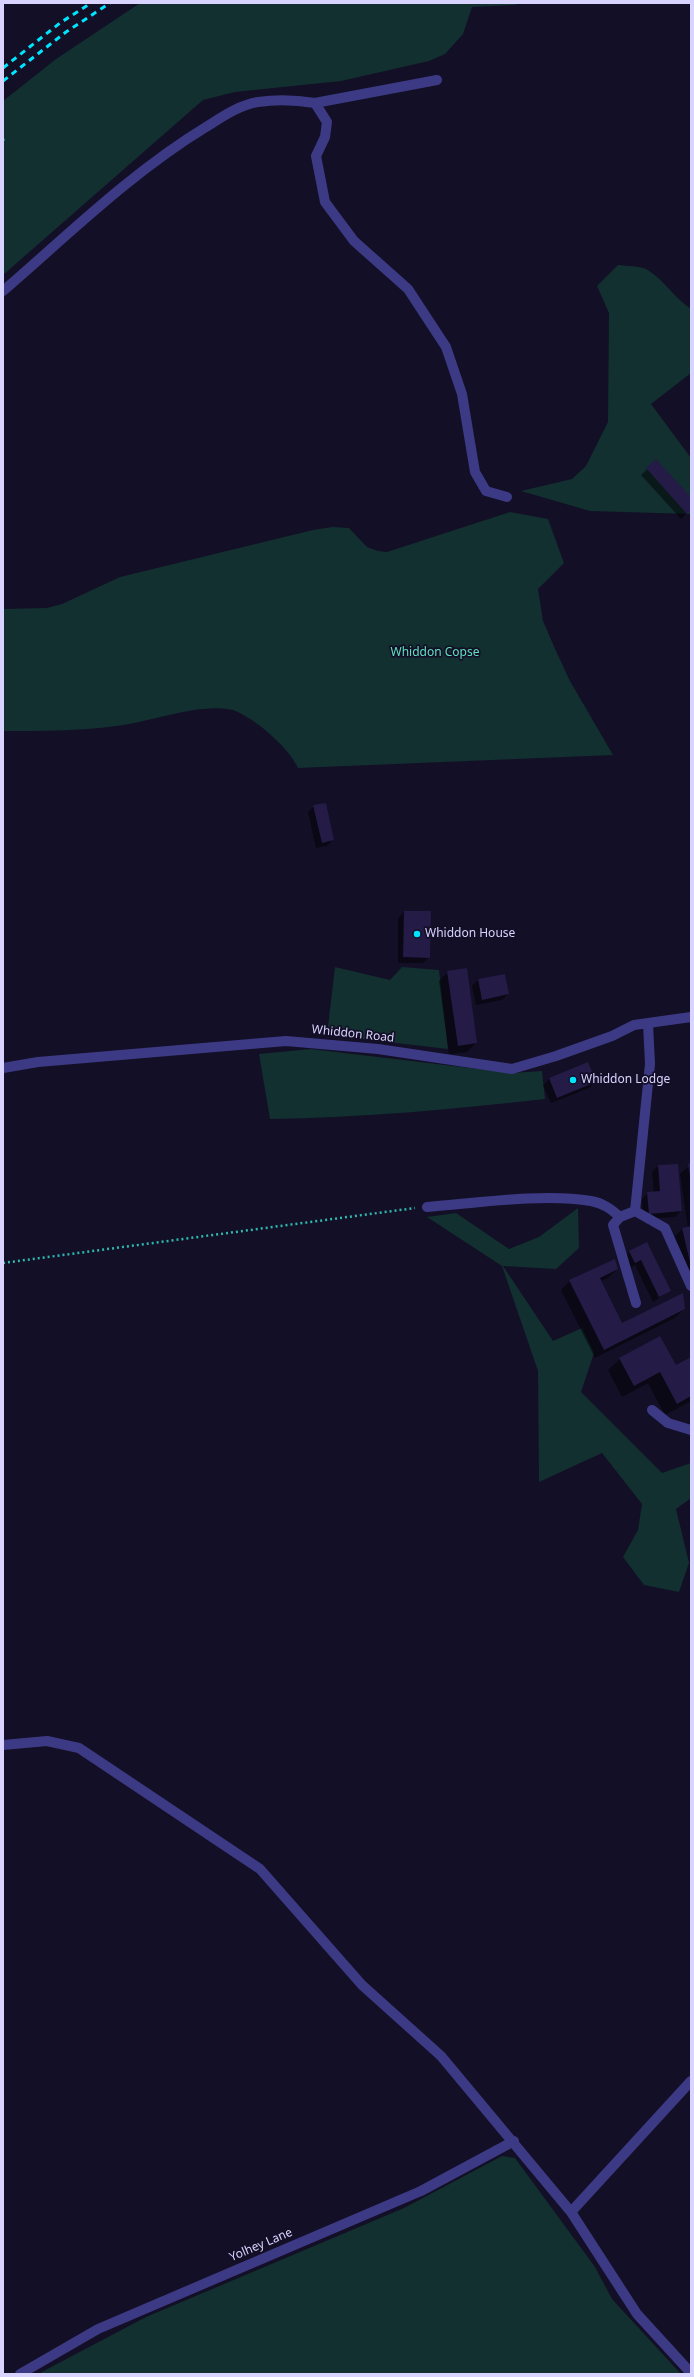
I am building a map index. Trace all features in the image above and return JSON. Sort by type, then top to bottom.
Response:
[{"type":"street","points":[[3,291],[129,181],[170,148],[229,112],[257,102],[297,100],[315,103],[437,80]]},
{"type":"street","points":[[315,103],[327,122],[325,137],[316,156],[325,202],[354,241],[408,289],[446,347],[462,394],[475,472],[486,491],[507,496]]},
{"type":"street","name":"Whiddon Road","points":[[3,1068],[38,1062],[286,1040],[378,1049],[512,1069],[563,1054],[612,1036],[634,1025],[691,1017]]},
{"type":"street","points":[[635,1211],[650,1064],[648,1024]]},
{"type":"street","points":[[427,1207],[542,1199],[592,1201],[608,1206],[620,1217]]},
{"type":"street","points":[[635,1211],[620,1217],[613,1225],[636,1303]]},
{"type":"street","points":[[635,1211],[664,1228],[691,1286]]},
{"type":"street","points":[[652,1410],[668,1423],[691,1430]]},
{"type":"street","points":[[3,1745],[47,1741],[79,1748],[260,1868],[362,1985],[441,2056],[514,2141],[571,2212],[636,2314],[691,2373]]},
{"type":"street","points":[[571,2212],[691,2080]]},
{"type":"street","name":"Yolhey Lane","points":[[20,2374],[98,2330],[421,2191],[514,2141]]},
{"type":"path","points":[[3,1263],[427,1207]]},
{"type":"green space","points":[[140,3],[521,3],[514,5],[472,7],[463,34],[445,54],[429,61],[341,81],[235,92],[203,100],[3,275],[3,101],[56,59]]},
{"type":"green space","points":[[618,265],[646,269],[658,278],[679,300],[691,309],[691,373],[651,404],[691,458],[691,514],[590,511],[521,491],[572,479],[586,466],[608,422],[609,313],[597,286]]},
{"type":"green space","name":"Whiddon Copse","points":[[510,512],[548,519],[564,563],[538,589],[543,621],[570,681],[613,755],[298,768],[283,747],[261,726],[233,710],[220,708],[191,710],[129,724],[102,728],[3,731],[3,609],[47,608],[62,604],[120,577],[313,530],[332,527],[349,528],[367,547],[378,551],[387,552]]},
{"type":"green space","points":[[335,967],[390,980],[402,967],[439,970],[448,1049],[327,1035]]},
{"type":"green space","points":[[311,1049],[512,1073],[542,1071],[545,1099],[408,1112],[339,1117],[270,1119],[259,1054]]},
{"type":"green space","points":[[578,1208],[579,1248],[556,1269],[503,1266],[553,1341],[582,1328],[594,1353],[581,1392],[662,1473],[691,1463],[691,1498],[676,1509],[689,1563],[679,1592],[644,1585],[623,1557],[638,1530],[642,1504],[602,1453],[539,1482],[538,1371],[502,1266],[427,1217],[456,1213],[509,1249],[539,1237]]},
{"type":"green space","points":[[502,2156],[515,2158],[595,2267],[612,2299],[681,2374],[38,2374],[146,2317],[404,2208]]},
{"type":"building","points":[[656,459],[691,497],[691,510],[687,514],[646,468]]},
{"type":"building","points":[[326,803],[334,840],[322,843],[313,805]]},
{"type":"building","name":"Whiddon House","points":[[404,911],[431,911],[430,958],[403,957]]},
{"type":"building","points":[[467,968],[477,1043],[458,1046],[447,971]]},
{"type":"building","points":[[505,974],[509,994],[482,1000],[478,979]]},
{"type":"building","name":"Whiddon Lodge","points":[[588,1062],[596,1082],[557,1098],[549,1078]]},
{"type":"building","points":[[691,1163],[691,1177],[690,1177],[688,1164]]},
{"type":"building","points":[[678,1164],[682,1211],[649,1214],[647,1192],[660,1191],[658,1165]]},
{"type":"building","points":[[691,1226],[691,1262],[690,1262],[682,1228]]},
{"type":"building","points":[[647,1242],[671,1291],[659,1297],[641,1260],[635,1263],[629,1251]]},
{"type":"building","points":[[615,1259],[618,1269],[600,1278],[622,1323],[683,1293],[685,1309],[604,1350],[569,1280]]},
{"type":"building","points":[[660,1336],[676,1365],[691,1357],[691,1396],[677,1404],[660,1372],[634,1386],[619,1358]]},
{"type":"railway","points":[[3,68],[60,23],[91,3]]},
{"type":"railway","points":[[3,81],[66,32],[110,3]]},
{"type":"place","name":"Whiddon House","points":[[417,934]]},
{"type":"place","name":"Whiddon Lodge","points":[[573,1080]]}]
